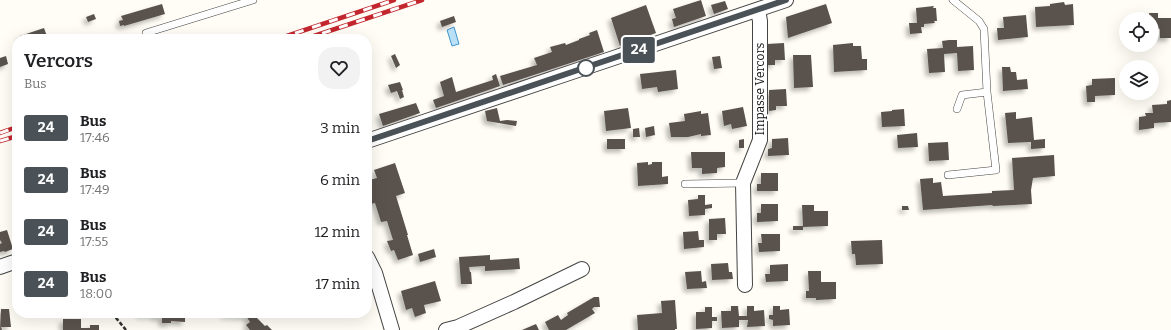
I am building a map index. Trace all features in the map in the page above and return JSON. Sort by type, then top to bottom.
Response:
[{"type":"street","points":[[372,139],[786,0]]},
{"type":"street","name":"Impasse Vercors","points":[[745,284],[743,183],[760,140],[760,21],[758,10]]},
{"type":"street","points":[[0,267],[12,263]]},
{"type":"street","points":[[372,267],[392,330]]},
{"type":"street","points":[[446,330],[458,327],[514,302],[582,268]]},
{"type":"lane","points":[[146,33],[253,0]]},
{"type":"lane","points":[[948,175],[996,170],[987,92],[984,29],[979,21],[953,0]]},
{"type":"lane","points":[[957,109],[962,95],[987,92]]},
{"type":"lane","points":[[685,184],[743,183]]},
{"type":"path","points":[[116,318],[126,330]]},
{"type":"water","points":[[454,27],[459,44],[452,46],[447,30]]},
{"type":"building","points":[[701,0],[706,16],[674,27],[672,19],[676,18],[673,9]]},
{"type":"building","points":[[725,1],[728,9],[714,14],[711,5]]},
{"type":"building","points":[[1064,2],[1065,5],[1073,4],[1074,25],[1036,27],[1035,7],[1050,6],[1050,4]]},
{"type":"building","points":[[162,4],[165,14],[120,26],[119,21],[123,20],[121,16]]},
{"type":"building","points":[[826,4],[832,23],[788,38],[786,17]]},
{"type":"building","points":[[646,5],[656,33],[620,46],[611,18]]},
{"type":"building","points":[[934,6],[933,8],[936,8],[937,21],[934,21],[935,23],[924,24],[924,27],[921,27],[922,33],[910,34],[909,23],[917,23],[916,8]]},
{"type":"building","points":[[94,14],[96,19],[88,22],[86,17]]},
{"type":"building","points":[[1026,15],[1028,37],[998,40],[997,28],[1004,28],[1003,17]]},
{"type":"building","points":[[454,16],[456,22],[442,27],[440,21]]},
{"type":"building","points":[[1159,18],[1171,18],[1171,38],[1160,38]]},
{"type":"building","points":[[44,28],[46,34],[26,34]]},
{"type":"building","points":[[597,30],[604,52],[503,85],[500,76],[537,65],[534,58],[552,52],[550,47],[565,43],[566,45],[590,35],[589,33]]},
{"type":"building","points":[[957,40],[957,47],[973,46],[974,70],[958,71],[957,53],[944,54],[945,72],[929,73],[927,49],[943,48],[942,41]]},
{"type":"building","points":[[784,43],[785,60],[775,60],[775,65],[768,65],[767,44]]},
{"type":"building","points":[[853,43],[853,46],[861,46],[862,59],[867,59],[867,70],[834,72],[833,45]]},
{"type":"building","points":[[395,54],[400,65],[396,68],[391,56]]},
{"type":"building","points":[[793,55],[811,55],[813,87],[794,88]]},
{"type":"building","points":[[6,56],[8,64],[0,67],[0,58]]},
{"type":"building","points":[[720,56],[722,68],[714,69],[712,57]]},
{"type":"building","points":[[1002,67],[1010,67],[1011,72],[1016,72],[1017,80],[1027,79],[1028,89],[1003,91]]},
{"type":"building","points":[[676,70],[678,89],[658,92],[657,87],[642,89],[640,74]]},
{"type":"building","points":[[496,74],[500,86],[436,108],[433,100],[444,96],[440,82],[452,77],[456,92],[493,80],[492,76]]},
{"type":"building","points":[[1115,78],[1115,95],[1095,96],[1095,102],[1087,102],[1086,86],[1092,85],[1092,79]]},
{"type":"building","points":[[400,82],[404,97],[400,99],[397,91],[391,93],[388,85]]},
{"type":"building","points":[[786,89],[787,106],[776,106],[776,110],[769,111],[769,90]]},
{"type":"building","points":[[1171,100],[1171,122],[1154,123],[1154,128],[1139,130],[1139,117],[1146,116],[1145,113],[1153,113],[1152,105],[1167,104],[1167,101]]},
{"type":"building","points":[[416,103],[420,113],[383,126],[379,114]]},
{"type":"building","points":[[743,107],[747,126],[732,129],[731,124],[724,126],[722,111]]},
{"type":"building","points":[[497,108],[500,121],[517,121],[516,126],[487,121],[485,111]]},
{"type":"building","points":[[628,108],[631,128],[606,131],[604,111]]},
{"type":"building","points":[[904,109],[905,126],[882,127],[881,112]]},
{"type":"building","points":[[701,111],[701,114],[708,113],[711,135],[701,136],[701,134],[688,137],[671,137],[669,123],[685,121],[684,114]]},
{"type":"building","points":[[1016,112],[1016,119],[1032,117],[1034,140],[1045,139],[1045,148],[1031,149],[1031,142],[1008,143],[1005,113]]},
{"type":"building","points":[[654,126],[655,135],[646,137],[645,128]]},
{"type":"building","points":[[639,128],[640,137],[633,137],[633,129]]},
{"type":"building","points":[[917,133],[918,147],[898,148],[897,135]]},
{"type":"building","points":[[788,138],[789,155],[768,156],[768,149],[772,148],[772,139]]},
{"type":"building","points":[[607,139],[625,139],[625,149],[607,149]]},
{"type":"building","points":[[744,139],[744,148],[739,148],[739,140]]},
{"type":"building","points":[[948,142],[949,160],[929,161],[928,143]]},
{"type":"building","points":[[691,152],[725,152],[725,167],[717,168],[717,173],[702,174],[702,168],[692,168]]},
{"type":"building","points":[[1054,155],[1055,176],[1033,178],[1031,190],[1032,204],[992,205],[923,210],[920,179],[933,178],[933,183],[941,182],[943,196],[1014,190],[1012,158]]},
{"type":"building","points":[[648,162],[648,165],[652,164],[652,162],[662,162],[662,177],[668,176],[668,184],[638,186],[637,163]]},
{"type":"building","points":[[395,163],[405,193],[396,196],[413,255],[398,260],[394,250],[391,251],[387,241],[393,240],[387,221],[381,222],[375,203],[372,204],[372,179],[377,178],[374,170]]},
{"type":"building","points":[[761,173],[778,173],[778,191],[757,191],[757,184],[761,184]]},
{"type":"building","points":[[698,195],[705,195],[705,205],[712,204],[712,208],[705,209],[705,215],[689,216],[688,200],[698,199]]},
{"type":"building","points":[[761,204],[778,204],[778,221],[757,222],[757,213],[761,213]]},
{"type":"building","points":[[802,205],[814,205],[814,211],[828,211],[828,226],[803,227],[803,230],[793,230],[793,226],[803,226]]},
{"type":"building","points":[[902,206],[908,206],[909,210],[902,210]]},
{"type":"building","points":[[725,218],[726,234],[717,234],[717,240],[709,240],[709,219]]},
{"type":"building","points":[[7,230],[12,249],[0,252],[0,244],[2,243],[0,240],[0,232]]},
{"type":"building","points":[[698,231],[699,240],[704,240],[704,247],[684,249],[683,232]]},
{"type":"building","points":[[761,234],[780,234],[780,251],[759,252],[758,243],[762,243]]},
{"type":"building","points":[[882,240],[883,264],[856,265],[855,254],[852,254],[851,241]]},
{"type":"building","points":[[434,249],[436,257],[420,262],[418,254]]},
{"type":"building","points":[[490,255],[490,260],[519,258],[520,269],[485,271],[485,266],[469,267],[472,284],[461,284],[459,257]]},
{"type":"building","points":[[728,263],[729,272],[732,272],[733,279],[712,280],[711,264]]},
{"type":"building","points":[[788,264],[788,281],[766,282],[765,274],[770,274],[770,265]]},
{"type":"building","points":[[701,271],[702,282],[706,281],[707,288],[687,289],[685,272]]},
{"type":"building","points":[[808,271],[821,271],[821,282],[836,282],[836,299],[816,300],[816,298],[806,298],[806,291],[809,291]]},
{"type":"building","points":[[435,281],[441,301],[424,305],[426,313],[415,317],[412,308],[406,310],[401,291]]},
{"type":"building","points":[[594,297],[599,297],[600,307],[594,307],[592,309],[595,313],[566,330],[549,330],[545,322],[558,315],[561,320],[568,315],[567,313]]},
{"type":"building","points":[[675,300],[677,329],[638,330],[637,315],[662,313],[661,301]]},
{"type":"building","points":[[731,306],[738,306],[739,316],[747,316],[747,306],[754,306],[754,311],[764,310],[765,326],[747,327],[748,320],[739,320],[739,327],[722,328],[721,311],[731,311]]},
{"type":"building","points":[[773,306],[780,306],[780,310],[789,309],[790,325],[773,326],[773,320],[769,319],[769,315],[773,315]]},
{"type":"building","points":[[705,307],[712,307],[712,317],[717,317],[717,321],[712,321],[712,328],[696,329],[696,312],[705,312]]},
{"type":"building","points":[[1,309],[9,309],[11,327],[1,327],[2,330],[0,330]]},
{"type":"building","points":[[162,318],[185,318],[185,322],[171,321],[171,323],[162,323]]},
{"type":"building","points":[[247,318],[257,318],[265,326],[267,325],[272,330],[250,330],[246,325],[250,322]]},
{"type":"building","points":[[63,319],[81,319],[81,328],[90,328],[90,325],[99,325],[99,330],[63,330]]},
{"type":"building","points":[[536,324],[539,330],[522,330]]},
{"type":"railway","points":[[293,34],[394,0]]},
{"type":"railway","points":[[320,34],[422,0]]},
{"type":"railway","points":[[0,133],[12,129]]},
{"type":"railway","points":[[0,141],[12,137]]},
{"type":"bus line","name":"24","points":[[372,139],[786,0]]}]
